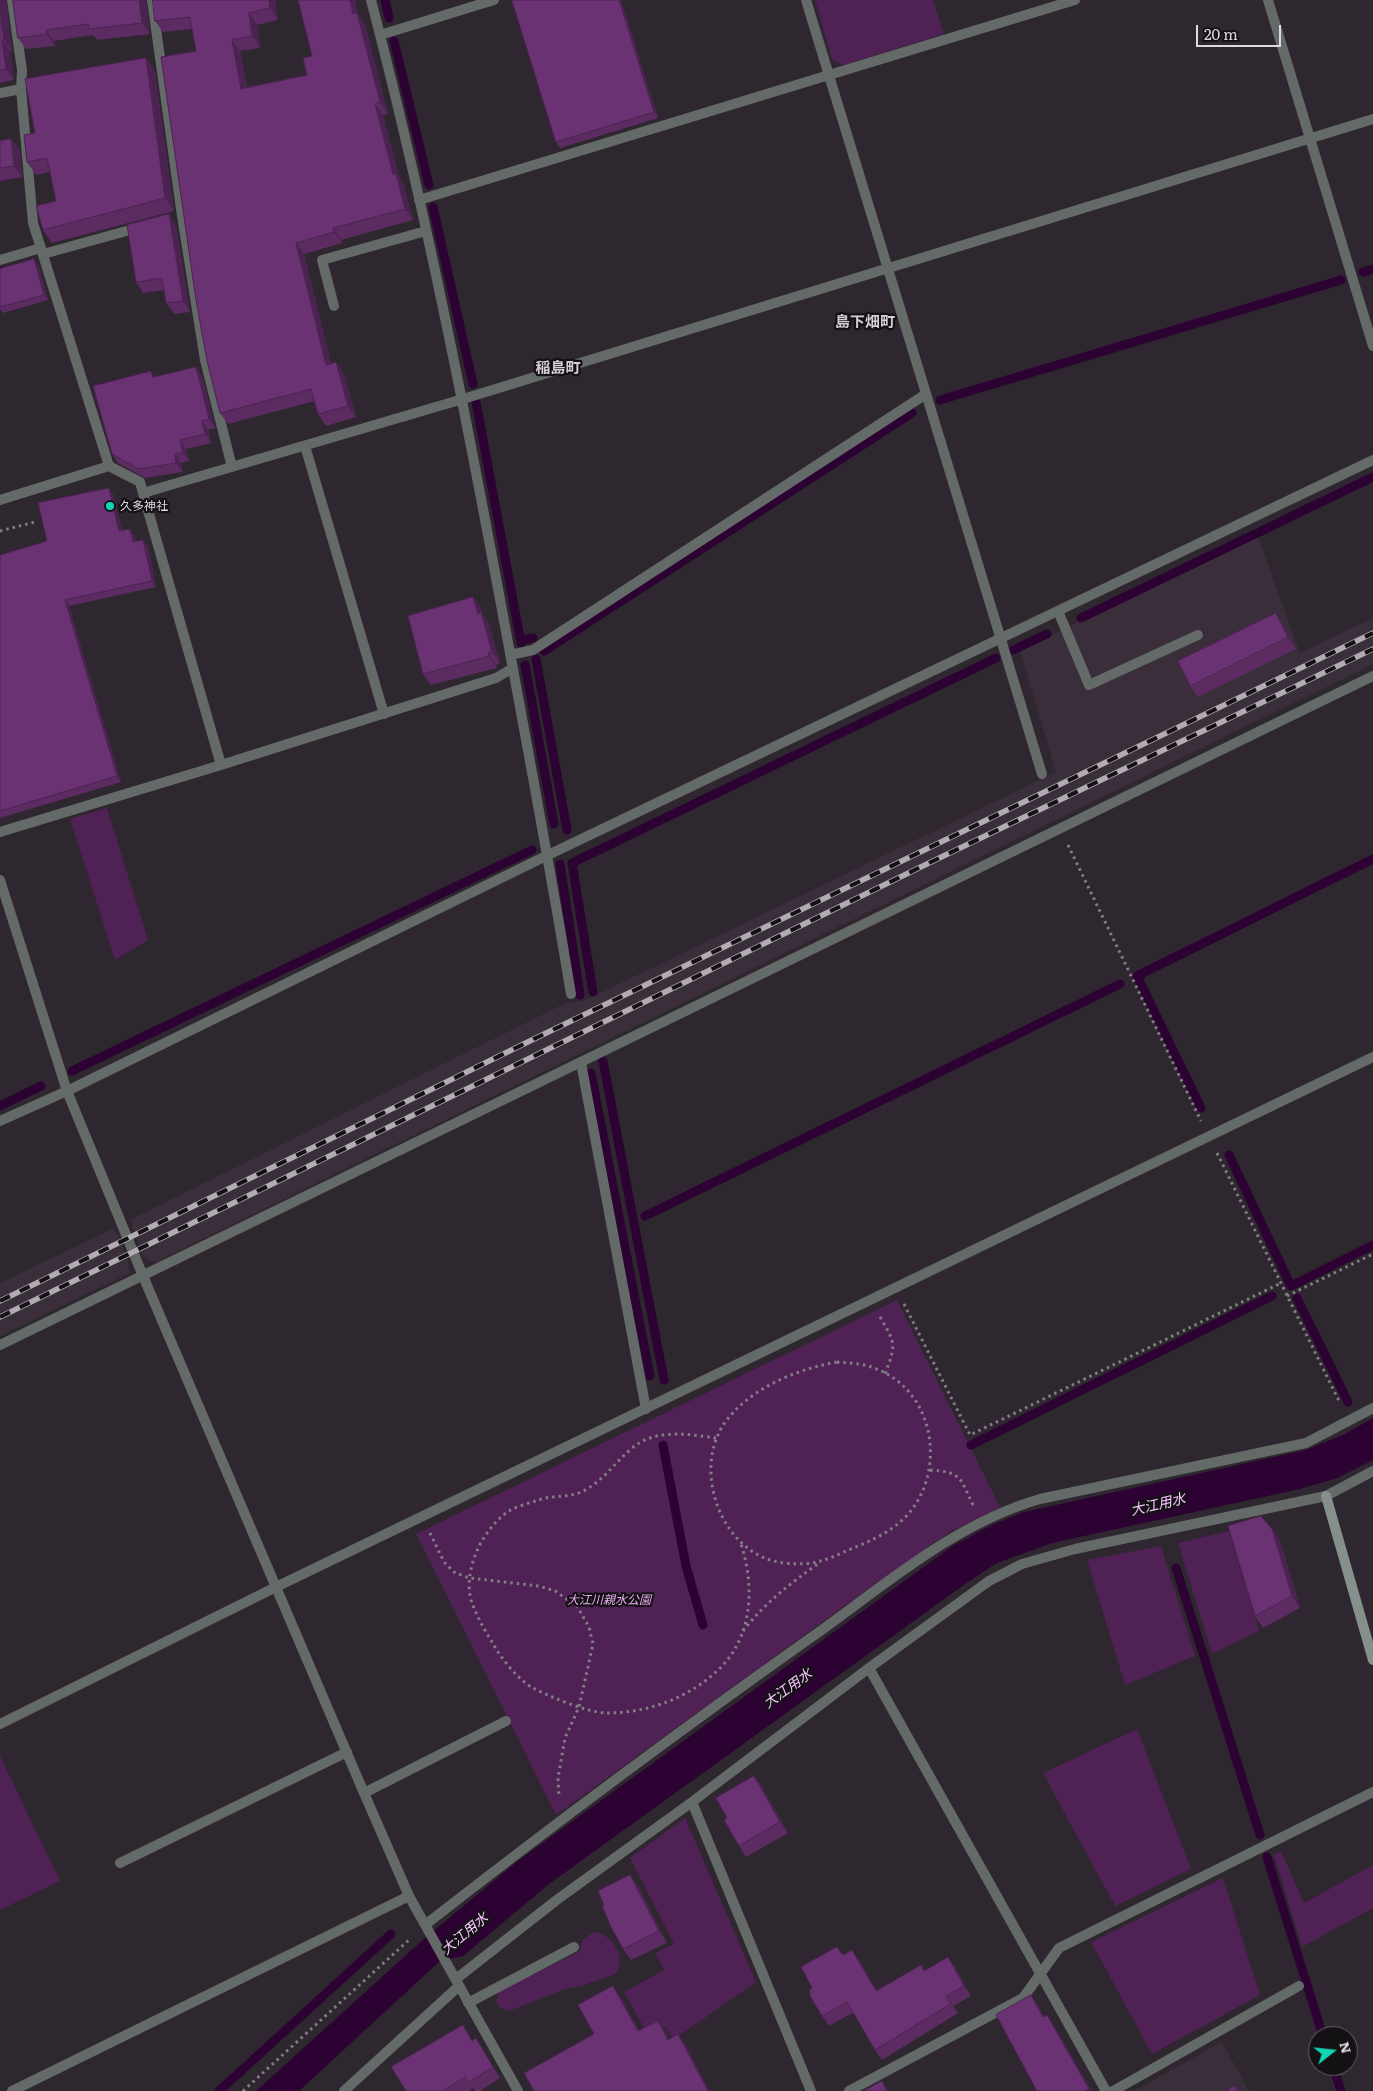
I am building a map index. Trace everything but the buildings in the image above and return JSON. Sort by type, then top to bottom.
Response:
[{"type":"street","points":[[12,0],[22,70],[20,89],[33,223],[109,466]]},
{"type":"street","points":[[152,0],[177,217],[205,360],[232,467]]},
{"type":"street","points":[[371,0],[419,200],[462,400],[548,855],[570,994]]},
{"type":"street","points":[[380,35],[494,0]]},
{"type":"street","points":[[806,0],[1042,774]]},
{"type":"street","points":[[419,200],[1075,0]]},
{"type":"street","points":[[1268,0],[1373,346]]},
{"type":"street","points":[[0,93],[20,89]]},
{"type":"street","points":[[143,493],[462,400],[1373,119]]},
{"type":"street","points":[[0,260],[154,223]]},
{"type":"street","points":[[334,306],[322,260],[426,231]]},
{"type":"street","points":[[510,655],[533,650],[926,394]]},
{"type":"street","points":[[305,446],[384,714]]},
{"type":"street","points":[[0,1121],[67,1091],[548,855],[1373,460]]},
{"type":"street","points":[[0,500],[109,466],[140,482],[221,766]]},
{"type":"street","points":[[1058,611],[1089,685],[1198,634]]},
{"type":"street","points":[[0,832],[221,766],[384,714],[496,678],[513,668]]},
{"type":"street","points":[[0,1345],[1373,676]]},
{"type":"street","points":[[0,880],[67,1091],[143,1276],[408,1896],[518,2091]]},
{"type":"street","points":[[0,1724],[276,1587],[1373,1057]]},
{"type":"street","points":[[580,1063],[646,1409]]},
{"type":"street","points":[[427,1927],[566,1815],[953,1537],[1010,1508],[1040,1499],[1306,1443],[1350,1422],[1373,1408]]},
{"type":"street","points":[[344,2091],[455,1979],[558,1899],[692,1802],[869,1668],[989,1581],[1022,1564],[1075,1549],[1326,1496],[1373,1471]]},
{"type":"street","points":[[1326,1496],[1373,1660]]},
{"type":"street","points":[[869,1668],[1106,2091]]},
{"type":"street","points":[[364,1793],[506,1721]]},
{"type":"street","points":[[120,1863],[347,1752]]},
{"type":"street","points":[[849,2091],[1023,1998],[1059,1948],[1373,1792]]},
{"type":"street","points":[[692,1802],[811,2091]]},
{"type":"street","points":[[12,2091],[408,1896]]},
{"type":"street","points":[[468,2002],[574,1947]]},
{"type":"street","points":[[1114,2091],[1299,1986]]},
{"type":"path","points":[[0,531],[35,522]]},
{"type":"path","points":[[1060,828],[1209,1137],[1350,1422]]},
{"type":"path","points":[[1287,1296],[1373,1254]]},
{"type":"path","points":[[896,1288],[970,1435],[1281,1284]]},
{"type":"path","points":[[870,1301],[893,1342],[894,1350],[885,1374]]},
{"type":"path","points":[[716,1438],[675,1433],[648,1439],[632,1448],[602,1479],[585,1490],[568,1498],[549,1497],[509,1511],[490,1529],[478,1548],[470,1578],[471,1599],[481,1625],[500,1657],[532,1688],[579,1706],[605,1714],[642,1710],[681,1696],[704,1683],[727,1662],[742,1634],[758,1612],[773,1598],[818,1563],[876,1538],[897,1525],[910,1512],[924,1490],[930,1470],[928,1428],[922,1410],[909,1391],[875,1368],[855,1363],[837,1362],[818,1365],[760,1391],[744,1401],[726,1421],[716,1438],[711,1467],[714,1496],[721,1517],[741,1544],[750,1579],[749,1606],[742,1634]]},
{"type":"path","points":[[930,1470],[948,1471],[958,1476],[981,1522]]},
{"type":"path","points":[[423,1516],[444,1562],[454,1572],[470,1578],[539,1586],[555,1591],[577,1606],[589,1627],[594,1644],[579,1706],[565,1738],[558,1778],[560,1804],[566,1815]]},
{"type":"path","points":[[741,1544],[780,1562],[818,1563]]},
{"type":"path","points":[[243,2091],[427,1927]]},
{"type":"shaded area","points":[[1258,537],[1300,653],[1373,618],[1373,664],[156,1262],[148,1260],[142,1254],[130,1220],[564,1004],[586,1000],[1056,772],[1020,650]]},
{"type":"shaded area","points":[[112,1229],[116,1231],[128,1260],[130,1273],[0,1336],[0,1283]]},
{"type":"shaded area","points":[[1222,2042],[1249,2091],[1134,2091]]},
{"type":"green space","points":[[815,0],[933,0],[944,34],[843,65],[832,59]]},
{"type":"green space","points":[[107,808],[148,940],[115,960],[70,819]]},
{"type":"green space","name":"大江川親水公園","points":[[897,1300],[1000,1507],[948,1533],[556,1815],[416,1534]]},
{"type":"green space","points":[[1229,1531],[1259,1631],[1212,1654],[1178,1543]]},
{"type":"green space","points":[[1161,1546],[1195,1656],[1125,1685],[1087,1560]]},
{"type":"green space","points":[[1137,1729],[1191,1869],[1115,1906],[1043,1773]]},
{"type":"green space","points":[[0,1756],[60,1881],[0,1910]]},
{"type":"green space","points":[[685,1818],[756,1982],[673,2040],[666,2027],[649,2037],[624,1992],[664,1970],[655,1953],[674,1944],[630,1858]]},
{"type":"green space","points":[[1281,1851],[1304,1903],[1373,1865],[1373,1908],[1302,1947],[1274,1855]]},
{"type":"green space","points":[[1223,1878],[1260,1995],[1152,2054],[1091,1942]]},
{"type":"green space","points":[[593,1932],[603,1935],[612,1941],[618,1951],[620,1962],[616,1974],[581,1986],[565,1989],[509,2011],[500,2008],[496,2002],[499,1991],[579,1952],[583,1940]]},
{"type":"water","name":"大江用水","points":[[1373,1418],[1373,1460],[1337,1478],[1300,1489],[1052,1543],[997,1563],[549,1884],[463,1956],[440,1961],[299,2091],[256,2091],[425,1938],[519,1860],[954,1545],[994,1524],[1024,1512],[1306,1450],[1345,1434]]},
{"type":"waterway","points":[[385,0],[389,18]]},
{"type":"waterway","points":[[394,41],[429,185]]},
{"type":"waterway","points":[[433,207],[473,384]]},
{"type":"waterway","points":[[1363,272],[1373,269]]},
{"type":"waterway","points":[[940,400],[1341,280]]},
{"type":"waterway","points":[[476,402],[521,643]]},
{"type":"waterway","points":[[544,651],[912,413]]},
{"type":"waterway","points":[[1081,618],[1373,477]]},
{"type":"waterway","points":[[1013,650],[1047,634]]},
{"type":"waterway","points":[[521,640],[533,638]]},
{"type":"waterway","points":[[593,992],[572,863],[996,658]]},
{"type":"waterway","points":[[536,659],[567,830]]},
{"type":"waterway","points":[[525,665],[554,824]]},
{"type":"waterway","points":[[72,1071],[532,850]]},
{"type":"waterway","points":[[1201,1108],[1137,976],[1373,859]]},
{"type":"waterway","points":[[560,864],[580,995]]},
{"type":"waterway","points":[[645,1216],[1120,984]]},
{"type":"waterway","points":[[603,1061],[664,1380]]},
{"type":"waterway","points":[[591,1073],[650,1376]]},
{"type":"waterway","points":[[0,1106],[41,1086]]},
{"type":"waterway","points":[[1229,1155],[1291,1286],[1373,1245]]},
{"type":"waterway","points":[[971,1445],[1272,1296]]},
{"type":"waterway","points":[[1297,1298],[1348,1402]]},
{"type":"waterway","points":[[663,1445],[686,1566],[703,1625]]},
{"type":"waterway","points":[[1176,1568],[1260,1835]]},
{"type":"waterway","points":[[1267,1857],[1320,2026]]},
{"type":"waterway","points":[[219,2091],[391,1934]]},
{"type":"waterway","points":[[1336,2076],[1341,2091]]},
{"type":"railway","points":[[0,1301],[538,1037],[1373,633]]},
{"type":"railway","points":[[0,1317],[931,862],[1373,649]]},
{"type":"place","name":"久多神社","points":[[110,506]]},
{"type":"district","name":"島下畑町","points":[[865,323]]},
{"type":"district","name":"稲島町","points":[[558,369]]}]
